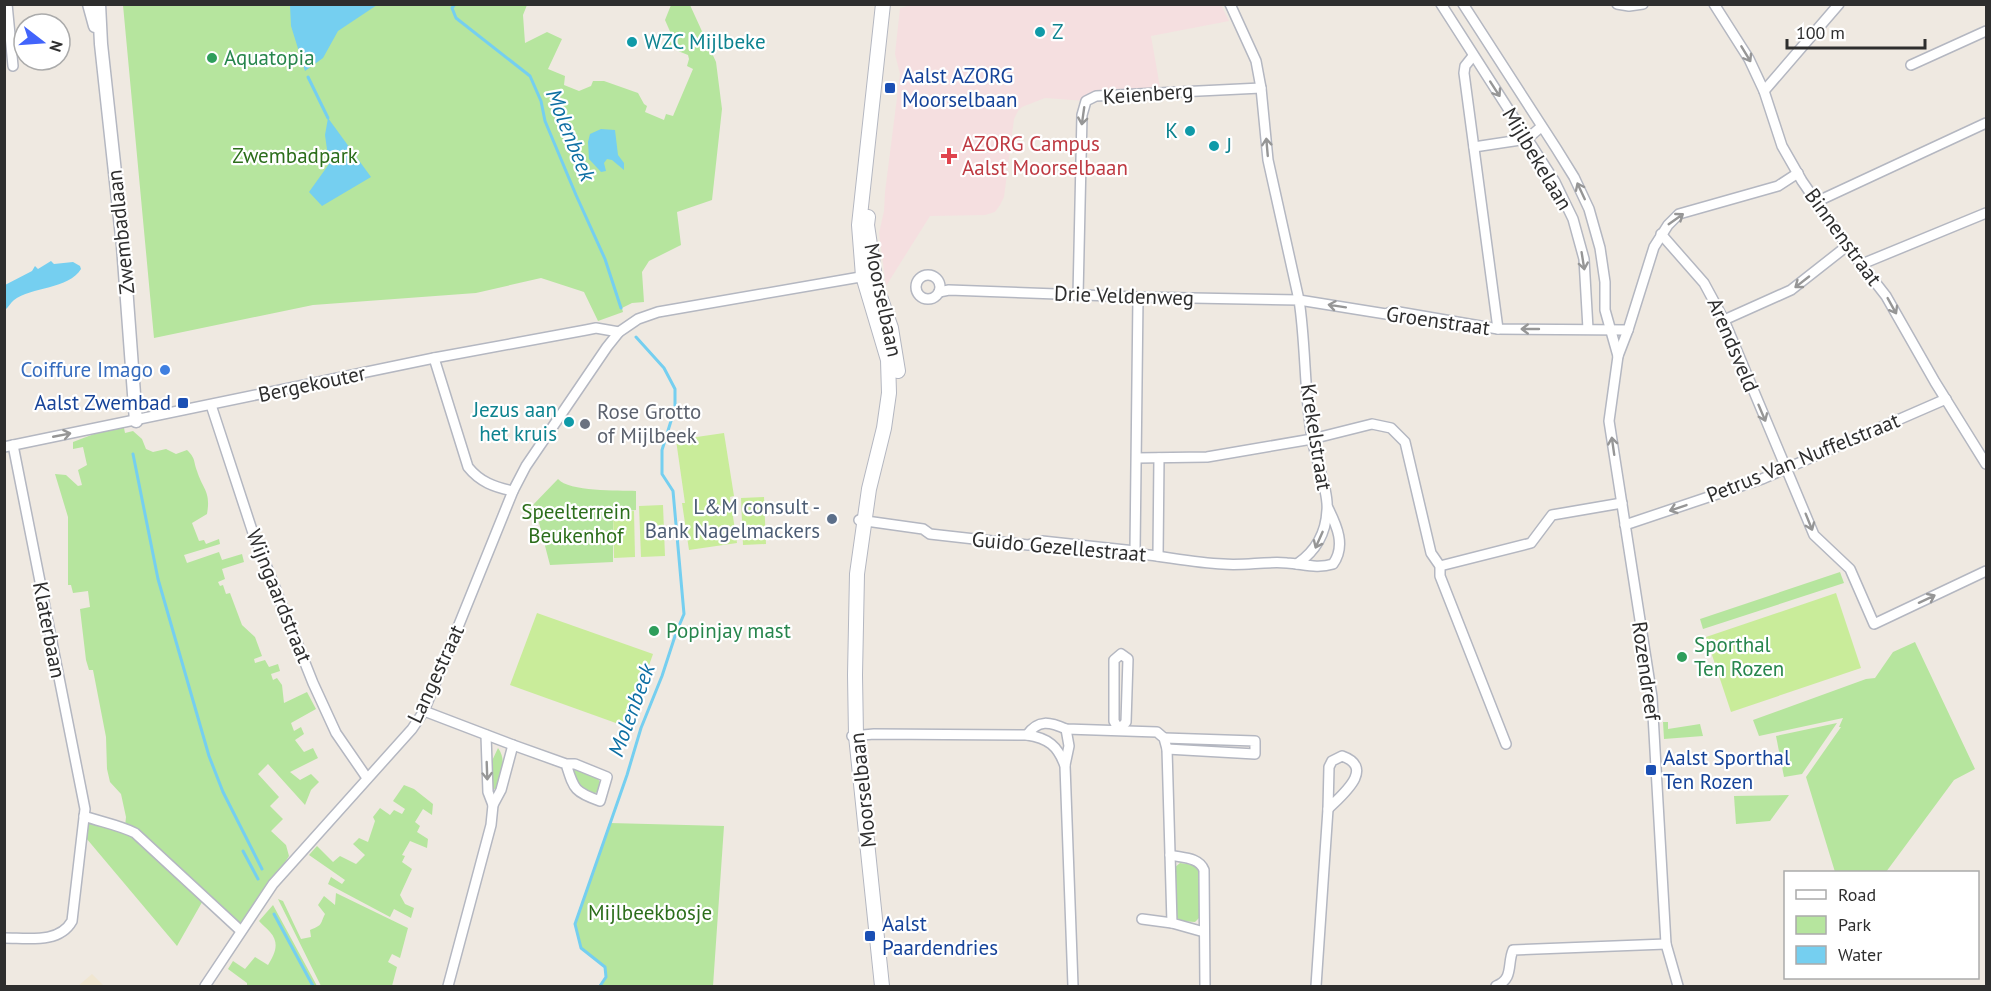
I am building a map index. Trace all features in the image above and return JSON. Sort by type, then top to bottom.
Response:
[{"type":"main road","name":"Moorselbaan","points":[[882,987],[854,736],[855,610],[862,521],[872,490],[885,422],[889,375],[888,360],[859,225],[883,4]]},
{"type":"main road","name":"Moorselbaan","points":[[869,275],[867,225],[891,4]]},
{"type":"street","points":[[8,4],[12,54]]},
{"type":"street","name":"Zwembadlaan","points":[[89,4],[101,44]]},
{"type":"street","name":"Zwembadlaan","points":[[99,4],[101,44],[123,246],[136,421]]},
{"type":"street","points":[[1230,4],[1256,61],[1268,160],[1299,300]]},
{"type":"street","name":"Mijlbekelaan","points":[[1441,4],[1555,182],[1574,219],[1584,259],[1588,329]]},
{"type":"street","name":"Mijlbekelaan","points":[[1463,4],[1574,177],[1589,209],[1600,248],[1605,282],[1605,310],[1609,329]]},
{"type":"street","points":[[1617,4],[1629,6],[1643,4]]},
{"type":"street","name":"Binnenstraat","points":[[1714,4],[1749,59],[1764,92],[1782,146],[1816,202],[1886,296],[1986,464]]},
{"type":"street","points":[[1764,92],[1839,4]]},
{"type":"street","points":[[1911,65],[1986,31]]},
{"type":"street","points":[[1473,56],[1465,66],[1464,73],[1498,329]]},
{"type":"street","name":"Keienberg","points":[[1078,296],[1082,115],[1086,101],[1096,96],[1261,88]]},
{"type":"street","points":[[1816,202],[1986,123]]},
{"type":"street","points":[[1474,147],[1527,139],[1541,127]]},
{"type":"street","points":[[1628,330],[1654,247],[1661,234],[1679,214],[1778,186],[1798,173]]},
{"type":"street","points":[[1862,264],[1986,213]]},
{"type":"street","name":"Arendsveld","points":[[1661,234],[1700,277],[1724,320],[1814,535],[1850,569],[1874,624],[1986,571]]},
{"type":"street","points":[[1724,320],[1791,290],[1847,246]]},
{"type":"street","points":[[619,332],[638,319],[658,312],[869,275]]},
{"type":"street","name":"Drie Veldenweg","points":[[943,289],[1078,296],[1299,300]]},
{"type":"street","points":[[1135,551],[1138,297]]},
{"type":"street","name":"Groenstraat","points":[[1299,300],[1386,314],[1393,311],[1498,329],[1628,330]]},
{"type":"street","name":"Krekelstraat","points":[[1297,564],[1312,553],[1317,545],[1328,508],[1312,439],[1299,300]]},
{"type":"street","name":"Bergekouter","points":[[9,446],[434,358],[596,328],[619,332]]},
{"type":"street","name":"Rozendreef","points":[[1609,329],[1618,356]]},
{"type":"street","name":"Rozendreef","points":[[1628,330],[1618,356],[1609,421],[1652,697],[1666,944],[1678,987]]},
{"type":"street","name":"Langestraat","points":[[205,987],[273,884],[412,729],[423,711],[513,492],[526,466],[619,332]]},
{"type":"street","points":[[434,358],[468,466],[476,477],[494,487],[513,492]]},
{"type":"street","name":"Petrus Van Nuffelstraat","points":[[1626,525],[1762,479],[1946,399]]},
{"type":"street","name":"Wijngaardstraat","points":[[211,405],[252,530],[313,683],[336,734],[367,778]]},
{"type":"street","points":[[1137,458],[1208,457],[1312,439],[1372,424],[1390,428],[1406,442],[1431,553],[1440,566],[1440,576],[1506,744]]},
{"type":"street","name":"Klaterbaan","points":[[4,938],[51,937],[66,931],[72,921],[85,809],[9,446]]},
{"type":"street","points":[[1158,556],[1159,458]]},
{"type":"street","points":[[1440,566],[1531,543],[1552,515],[1622,503]]},
{"type":"street","name":"Guido Gezellestraat","points":[[862,521],[923,529],[930,534],[1028,545],[1042,541],[1135,551],[1184,561],[1227,565],[1288,563],[1323,566],[1333,564],[1340,542],[1335,521],[1328,508]]},
{"type":"street","points":[[1121,654],[1128,659],[1126,722],[1119,730],[1114,722],[1114,660],[1121,654]]},
{"type":"street","points":[[423,711],[607,777],[600,801],[579,793],[566,764]]},
{"type":"street","points":[[1027,735],[1032,727],[1053,724],[1066,729],[1157,732],[1164,738],[1167,749],[1172,922]]},
{"type":"street","points":[[1066,729],[1069,746],[1065,766],[1073,987]]},
{"type":"street","points":[[486,735],[488,792],[493,805]]},
{"type":"street","points":[[854,736],[1038,736],[1053,744],[1060,752],[1065,766]]},
{"type":"street","points":[[1164,738],[1255,741],[1255,754],[1167,749]]},
{"type":"street","points":[[448,987],[491,825],[493,805],[501,790],[513,745]]},
{"type":"street","points":[[1316,987],[1329,767],[1332,761],[1342,756],[1351,759],[1356,767],[1353,784],[1328,809]]},
{"type":"street","points":[[84,816],[135,833],[241,931]]},
{"type":"street","points":[[1170,855],[1195,860],[1204,870],[1205,987]]},
{"type":"street","points":[[1142,919],[1172,922],[1204,932]]},
{"type":"street","points":[[1496,987],[1508,978],[1513,950],[1666,944]]},
{"type":"shaded area","name":"AZORG Campus Aalst Moorselbaan","points":[[915,4],[1221,5],[1229,21],[1151,36],[1161,93],[1086,101],[1045,98],[1022,107],[1014,119],[1004,197],[995,212],[985,215],[930,216],[886,286],[879,233],[884,211],[900,74],[895,54],[900,8]]},
{"type":"shaded area","points":[[92,974],[104,986],[78,986]]},
{"type":"green space","name":"Zwembadpark","points":[[123,5],[527,5],[523,15],[525,43],[547,32],[562,39],[548,69],[565,76],[564,85],[579,91],[591,86],[593,81],[604,81],[638,93],[647,106],[645,112],[664,120],[666,114],[673,116],[693,69],[687,66],[688,55],[668,47],[672,36],[665,20],[671,5],[690,5],[716,62],[722,109],[712,200],[677,212],[681,245],[649,261],[642,272],[644,302],[632,303],[622,308],[623,312],[598,321],[584,292],[541,278],[476,293],[313,305],[154,338]]},
{"type":"green space","points":[[123,423],[125,433],[133,431],[142,439],[146,449],[153,452],[166,449],[176,454],[187,450],[192,456],[208,500],[207,514],[192,523],[199,541],[204,540],[206,544],[219,539],[220,544],[184,555],[187,563],[219,552],[222,560],[242,554],[244,562],[222,569],[225,579],[218,582],[220,586],[223,585],[226,594],[230,593],[242,625],[255,637],[262,656],[254,659],[255,663],[265,660],[269,667],[278,664],[280,671],[271,674],[273,680],[277,678],[282,685],[284,703],[307,692],[316,709],[291,723],[294,731],[301,727],[304,734],[295,740],[304,752],[313,748],[318,758],[290,772],[300,780],[311,774],[319,782],[311,790],[305,805],[268,764],[258,774],[279,797],[270,806],[283,819],[271,831],[286,845],[289,856],[241,931],[205,897],[177,946],[81,832],[84,816],[125,827],[126,817],[121,794],[110,782],[107,769],[106,737],[94,675],[93,670],[89,670],[86,660],[80,609],[90,607],[88,591],[73,593],[71,585],[68,585],[68,517],[55,474],[66,475],[78,486],[82,485],[78,470],[87,465],[83,447],[73,449],[73,442]]},
{"type":"green space","points":[[724,433],[734,496],[730,497],[737,543],[689,550],[676,440]]},
{"type":"green space","name":"Speelterrein Beukenhof","points":[[558,479],[572,486],[583,488],[636,491],[636,510],[613,512],[613,562],[550,565],[538,519],[527,508],[531,507]]},
{"type":"green space","points":[[764,497],[766,544],[743,545],[741,498]]},
{"type":"green space","points":[[663,505],[665,556],[641,557],[639,506]]},
{"type":"green space","points":[[634,511],[635,557],[614,558],[613,512]]},
{"type":"green space","points":[[1840,572],[1844,583],[1703,629],[1700,619]]},
{"type":"green space","points":[[1836,593],[1861,668],[1731,712],[1706,637]]},
{"type":"green space","points":[[537,613],[653,654],[627,727],[510,685]]},
{"type":"green space","points":[[1915,642],[1975,769],[1954,780],[1887,871],[1835,871],[1806,777],[1841,727],[1839,727],[1843,718],[1759,736],[1753,720],[1866,679],[1875,678],[1893,652]]},
{"type":"green space","points":[[1663,722],[1668,722],[1668,729],[1700,724],[1703,736],[1664,739]]},
{"type":"green space","points":[[1837,723],[1802,774],[1784,777],[1776,736]]},
{"type":"green space","points":[[498,748],[502,757],[502,767],[498,787],[493,790],[491,763]]},
{"type":"green space","points":[[572,767],[597,777],[601,784],[598,792],[592,794],[581,791],[571,771]]},
{"type":"green space","points":[[404,785],[414,789],[433,804],[432,815],[423,809],[415,822],[420,826],[417,832],[428,839],[427,848],[410,841],[402,855],[405,856],[402,862],[412,869],[400,895],[405,904],[414,908],[411,918],[394,909],[390,917],[328,884],[331,877],[342,884],[345,880],[309,855],[317,846],[333,862],[340,856],[356,864],[365,855],[353,844],[359,838],[368,842],[375,821],[373,817],[380,808],[390,815],[394,810],[402,814],[405,809],[393,801]]},
{"type":"green space","points":[[1789,795],[1770,821],[1736,824],[1734,796]]},
{"type":"green space","name":"Mijlbeekbosje","points":[[610,823],[724,826],[713,986],[600,986],[606,977],[605,967],[581,948],[575,924]]},
{"type":"green space","points":[[1180,863],[1194,865],[1198,869],[1201,916],[1195,922],[1181,921],[1176,917],[1174,868]]},
{"type":"green space","points":[[336,893],[408,928],[400,958],[392,954],[388,962],[397,967],[392,986],[321,986],[278,899],[283,901],[301,939],[311,937],[310,930],[321,922],[325,914],[318,905],[324,896],[335,905]]},
{"type":"green space","points":[[273,905],[317,986],[247,986],[247,983],[228,969],[233,961],[245,969],[255,957],[268,965],[276,944],[273,936],[259,921]]},
{"type":"water","points":[[290,4],[377,5],[338,31],[323,58],[305,71],[291,26]]},
{"type":"water","points":[[328,118],[371,177],[322,206],[309,192],[329,164],[325,135]]},
{"type":"water","points":[[601,129],[615,130],[618,155],[624,163],[624,170],[612,160],[607,159],[604,163],[606,171],[601,172],[589,159],[590,134]]},
{"type":"water","points":[[51,261],[54,264],[73,262],[81,269],[68,280],[21,296],[5,310],[5,285],[32,271],[35,266],[38,269]]},
{"type":"waterway","name":"Molenbeek","points":[[455,4],[452,8],[456,18],[530,76],[541,101],[545,121],[605,259],[621,308]]},
{"type":"waterway","points":[[308,77],[328,118]]},
{"type":"waterway","name":"Molenbeek","points":[[600,986],[606,977],[605,967],[581,948],[575,924],[641,728],[684,614],[673,491],[662,474],[662,450],[675,408],[675,389],[664,368],[636,337]]},
{"type":"waterway","points":[[133,454],[158,579],[209,756],[223,792],[262,869]]},
{"type":"waterway","points":[[243,851],[258,879]]},
{"type":"waterway","points":[[274,914],[313,986]]},
{"type":"place","name":"Z","points":[[1040,32]]},
{"type":"place","name":"WZC Mijlbeke","points":[[632,42]]},
{"type":"place","name":"Aquatopia","points":[[212,58]]},
{"type":"place","name":"Aalst AZORG Moorselbaan","points":[[890,88]]},
{"type":"place","name":"K","points":[[1190,131]]},
{"type":"place","name":"J","points":[[1214,146]]},
{"type":"place","name":"AZORG Campus Aalst Moorselbaan","points":[[949,156]]},
{"type":"place","name":"Coiffure Imago","points":[[165,370]]},
{"type":"place","name":"Aalst Zwembad","points":[[183,403]]},
{"type":"place","name":"Jezus aan het kruis","points":[[569,422]]},
{"type":"place","name":"Rose Grotto of Mijlbeek","points":[[585,424]]},
{"type":"place","name":"L&M consult - Bank Nagelmackers","points":[[832,519]]},
{"type":"place","name":"Popinjay mast","points":[[654,631]]},
{"type":"place","name":"Sporthal Ten Rozen","points":[[1682,657]]},
{"type":"place","name":"Aalst Sporthal Ten Rozen","points":[[1651,770]]},
{"type":"place","name":"Aalst Paardendries","points":[[870,936]]}]
